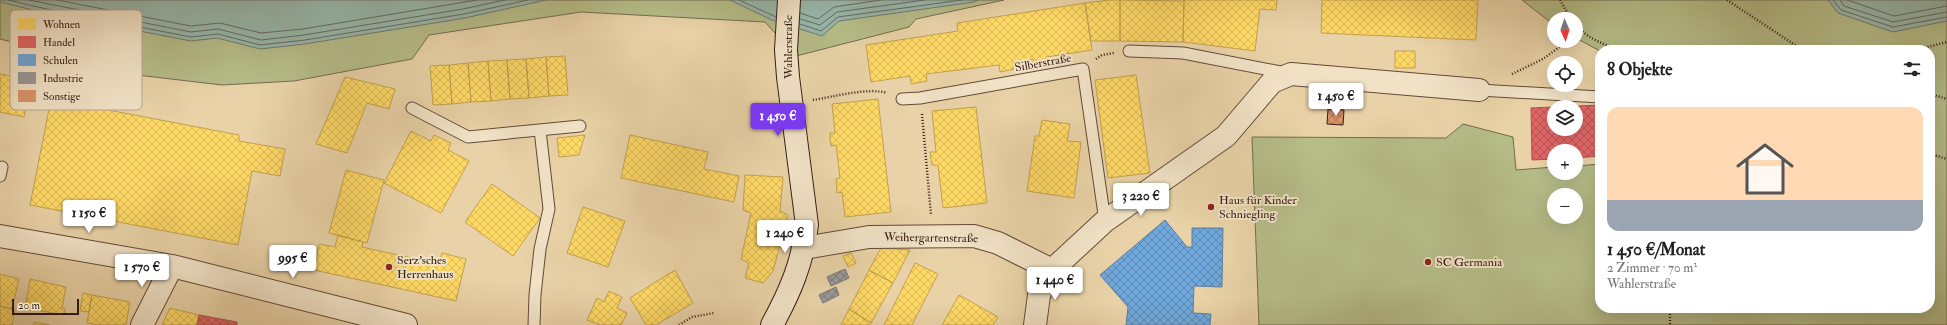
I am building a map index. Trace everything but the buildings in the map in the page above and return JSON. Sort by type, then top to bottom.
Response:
[{"type":"street","name":"Wahlerstraße","points":[[772,325],[792,287],[804,248],[806,214],[789,90],[787,29],[789,0]]},
{"type":"street","points":[[1035,325],[1039,295],[1052,270],[1105,221],[1226,136],[1272,82],[1291,74],[1479,90]]},
{"type":"street","points":[[0,236],[172,266],[406,325]]},
{"type":"street","name":"Weihergartenstraße","points":[[804,248],[869,237],[974,236],[998,243],[1052,270]]},
{"type":"street","points":[[142,325],[172,266]]},
{"type":"lane","points":[[1129,51],[1183,53],[1291,74]]},
{"type":"lane","name":"Silberstraße","points":[[902,99],[920,98],[1084,70],[1105,221]]},
{"type":"lane","points":[[1479,90],[1595,97]]},
{"type":"lane","points":[[412,108],[468,137],[580,126]]},
{"type":"lane","points":[[534,325],[535,295],[540,249],[549,209],[540,130]]},
{"type":"path","points":[[1560,0],[1567,12]]},
{"type":"path","points":[[1728,0],[1795,45]]},
{"type":"path","points":[[1583,31],[1606,45]]},
{"type":"path","points":[[1935,45],[1947,42]]},
{"type":"path","points":[[1479,90],[1543,59],[1558,48]]},
{"type":"path","points":[[1084,70],[1102,55],[1129,51]]},
{"type":"path","points":[[830,97],[880,91],[902,99]]},
{"type":"path","points":[[1935,95],[1947,99]]},
{"type":"path","points":[[922,112],[934,237]]},
{"type":"path","points":[[1935,155],[1947,159]]},
{"type":"path","points":[[679,325],[692,317],[714,313]]},
{"type":"path","points":[[1670,313],[1670,325]]},
{"type":"green space","points":[[0,0],[1004,0],[916,19],[909,27],[796,56],[765,22],[581,12],[429,35],[412,59],[294,81],[222,85],[142,76],[142,10],[10,10],[10,42],[0,39]]},
{"type":"green space","name":"SC Germania","points":[[1522,0],[1947,0],[1947,325],[1259,325],[1252,137],[1446,138],[1463,124],[1513,137],[1516,170],[1547,168],[1547,180],[1583,180],[1583,165],[1595,164],[1595,313],[1935,313],[1935,45],[1595,45],[1595,48],[1583,42],[1583,12],[1547,12],[1547,20]]},
{"type":"water","points":[[0,0],[546,0],[465,18],[305,44],[260,49],[217,38],[191,41],[142,32],[142,10],[33,10],[0,2]]},
{"type":"water","points":[[730,0],[978,0],[974,2],[839,21],[822,36],[772,20]]},
{"type":"water","points":[[1828,0],[1947,0],[1947,21],[1893,32],[1838,13]]},
{"type":"place","name":"Haus für Kinder Schniegling","points":[[1211,207]]},
{"type":"place","name":"SC Germania","points":[[1428,262]]},
{"type":"place","name":"Serz’sches Herrenhaus","points":[[389,267]]}]
